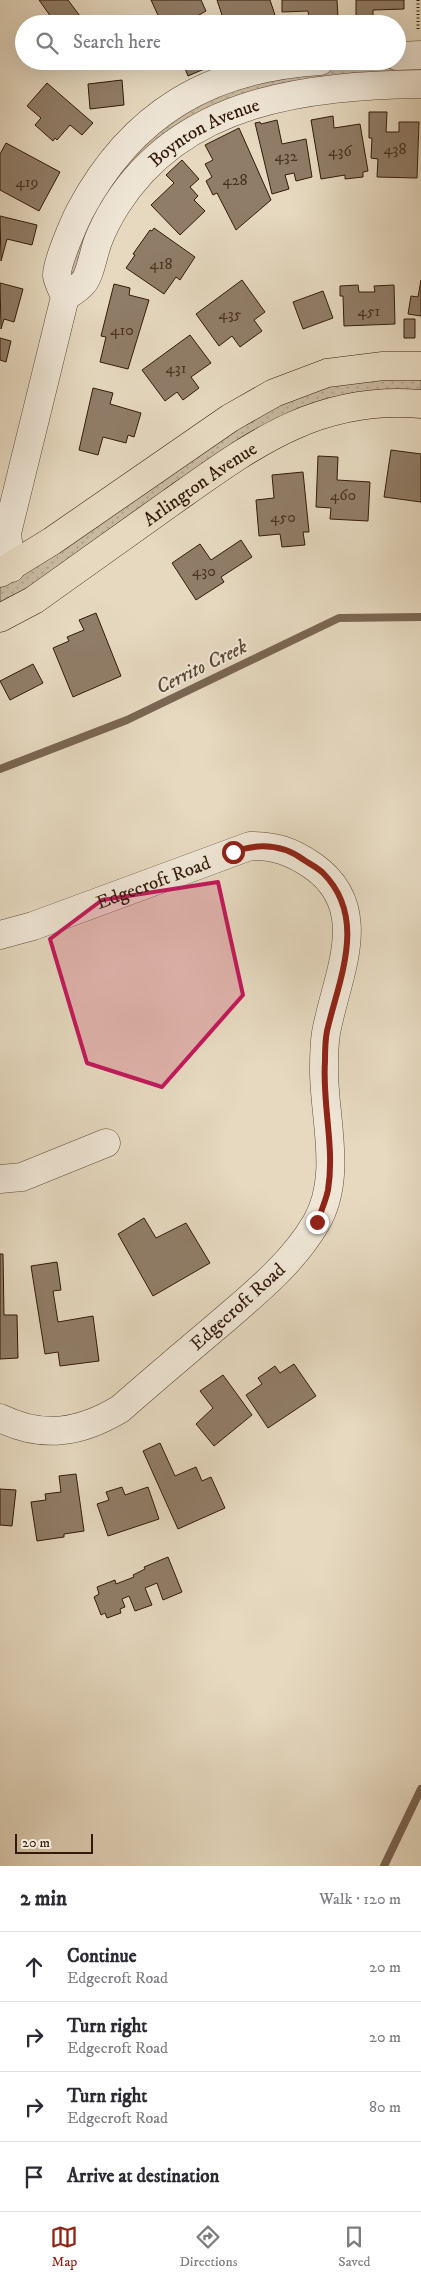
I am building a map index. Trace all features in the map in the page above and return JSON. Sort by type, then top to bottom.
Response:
[{"type":"main road","name":"Arlington Avenue","points":[[6,571],[230,418],[274,393],[327,373],[382,366],[421,366]]},
{"type":"main road","name":"Arlington Avenue","points":[[0,618],[34,600],[250,447],[297,423],[338,408],[396,402],[421,404]]},
{"type":"street","points":[[406,51],[420,42]]},
{"type":"street","name":"Boynton Avenue","points":[[263,70],[199,89],[153,118],[122,147],[91,191],[72,226],[57,275],[65,297],[84,282],[99,239],[117,204],[146,166],[181,138],[229,112],[284,95],[332,89],[421,84]]},
{"type":"street","points":[[6,571],[7,533],[65,297]]},
{"type":"street","name":"Edgecroft Road","points":[[0,935],[33,926],[250,846],[273,846],[300,857],[323,873],[341,901],[348,927],[346,959],[326,1033],[324,1071],[330,1153],[328,1191],[317,1222],[293,1256],[265,1285],[120,1409],[98,1422],[73,1429],[50,1431],[16,1426],[0,1418]]},
{"type":"street","points":[[0,1179],[22,1177],[106,1142]]},
{"type":"path","points":[[418,0],[420,42]]},
{"type":"highlighted area","points":[[218,882],[243,995],[162,1087],[87,1063],[50,939],[102,900]]},
{"type":"shaded area","points":[[406,65],[421,65],[421,76],[186,126],[75,279],[66,272],[104,184],[168,121],[224,92],[306,72],[326,70],[406,70]]},
{"type":"shaded area","points":[[421,376],[421,396],[336,403],[0,611],[0,587],[263,410],[332,383]]},
{"type":"building","points":[[39,0],[68,0],[79,15],[50,15]]},
{"type":"building","points":[[151,0],[201,0],[206,11],[199,15],[158,15]]},
{"type":"building","points":[[217,0],[270,0],[275,15],[222,15]]},
{"type":"building","points":[[282,0],[337,0],[338,15],[309,15],[308,11],[282,12]]},
{"type":"building","points":[[356,0],[404,0],[404,9],[373,10],[373,15],[356,15]]},
{"type":"building","points":[[186,70],[202,70],[188,76]]},
{"type":"building","points":[[122,80],[124,105],[90,109],[88,84]]},
{"type":"building","points":[[47,83],[93,123],[82,135],[70,125],[57,140],[55,138],[53,141],[35,125],[41,118],[27,106]]},
{"type":"building","points":[[369,112],[387,112],[386,132],[399,132],[399,122],[419,122],[417,178],[377,177],[378,159],[371,158],[372,138],[369,138]]},
{"type":"building","points":[[333,116],[334,128],[360,124],[368,171],[363,172],[363,177],[345,179],[345,175],[321,179],[311,120]]},
{"type":"building","points":[[277,120],[282,144],[306,139],[312,177],[296,181],[294,173],[285,175],[289,189],[272,194],[255,123],[260,122],[261,124]]},
{"type":"building","points":[[239,128],[271,200],[236,230],[217,193],[213,195],[206,181],[212,177],[205,164],[213,160],[205,145]]},
{"type":"building","points":[[6,143],[60,172],[39,211],[0,190],[0,154]]},
{"type":"building","points":[[182,160],[199,179],[190,187],[198,196],[194,200],[205,211],[180,235],[151,205],[174,183],[166,175]]},
{"type":"building","points":[[0,216],[37,225],[32,245],[7,239],[1,261]]},
{"type":"building","points":[[154,228],[195,257],[180,280],[176,277],[164,294],[126,268],[135,255],[133,254],[150,230],[152,231]]},
{"type":"building","points":[[242,280],[265,312],[254,320],[262,331],[240,347],[232,336],[219,346],[196,314]]},
{"type":"building","points":[[421,280],[421,316],[408,314],[411,296],[418,297]]},
{"type":"building","points":[[0,283],[23,289],[14,322],[4,319],[1,329]]},
{"type":"building","points":[[114,284],[130,288],[129,295],[149,300],[128,369],[100,362],[106,337],[101,336]]},
{"type":"building","points":[[358,285],[359,292],[375,292],[374,286],[394,285],[395,324],[344,326],[343,296],[340,296],[340,286]]},
{"type":"building","points":[[323,291],[333,318],[303,329],[293,302]]},
{"type":"building","points":[[404,319],[415,319],[415,338],[404,338]]},
{"type":"building","points":[[190,335],[211,363],[191,377],[199,388],[183,400],[177,392],[165,401],[142,370]]},
{"type":"building","points":[[0,338],[11,341],[6,362],[0,360]]},
{"type":"building","points":[[93,388],[113,393],[110,404],[141,413],[134,437],[128,435],[126,443],[103,437],[98,455],[79,450]]},
{"type":"building","points":[[391,450],[421,454],[421,502],[384,497]]},
{"type":"building","points":[[318,456],[338,457],[337,480],[370,482],[368,521],[330,519],[331,508],[316,507]]},
{"type":"building","points":[[303,472],[309,532],[303,532],[305,545],[282,547],[280,534],[259,536],[256,500],[274,498],[272,475]]},
{"type":"building","points":[[241,540],[252,557],[221,577],[224,582],[196,600],[172,563],[200,544],[211,560]]},
{"type":"building","points":[[96,613],[121,676],[73,697],[53,648],[69,641],[67,637],[84,630],[79,620]]},
{"type":"building","points":[[33,664],[43,683],[10,700],[0,681]]},
{"type":"building","points":[[144,1218],[156,1238],[186,1223],[210,1263],[153,1296],[118,1234]]},
{"type":"building","points":[[0,1254],[3,1254],[4,1315],[17,1315],[18,1358],[0,1359]]},
{"type":"building","points":[[57,1262],[61,1290],[53,1291],[58,1322],[93,1316],[99,1361],[60,1366],[58,1352],[45,1354],[31,1266]]},
{"type":"building","points":[[294,1364],[316,1396],[268,1428],[246,1395],[262,1384],[258,1378],[275,1366],[280,1373]]},
{"type":"building","points":[[223,1375],[252,1415],[214,1446],[196,1424],[213,1408],[200,1391]]},
{"type":"building","points":[[160,1443],[175,1476],[196,1467],[202,1481],[211,1477],[225,1508],[178,1529],[143,1451]]},
{"type":"building","points":[[76,1474],[84,1531],[64,1534],[64,1537],[37,1541],[31,1502],[46,1500],[45,1494],[61,1492],[59,1476]]},
{"type":"building","points":[[122,1487],[125,1495],[148,1487],[159,1519],[108,1536],[97,1504],[109,1500],[106,1492]]},
{"type":"building","points":[[0,1489],[16,1490],[12,1526],[0,1525]]},
{"type":"building","points":[[168,1557],[182,1592],[163,1600],[157,1583],[145,1588],[152,1605],[135,1611],[129,1596],[122,1599],[125,1607],[120,1609],[121,1613],[107,1618],[105,1613],[101,1615],[94,1597],[99,1594],[97,1587],[115,1580],[116,1584],[134,1577],[133,1575],[145,1569],[144,1567]]},
{"type":"waterway","name":"Cerrito Creek","points":[[0,769],[127,720],[339,618],[421,617]]},
{"type":"waterway","name":"Cerrito Creek","points":[[384,1866],[421,1789]]},
{"type":"route","points":[[233,852],[250,846],[273,846],[300,857],[323,873],[341,901],[348,927],[346,959],[326,1033],[324,1071],[330,1153],[328,1191],[317,1222]]}]
